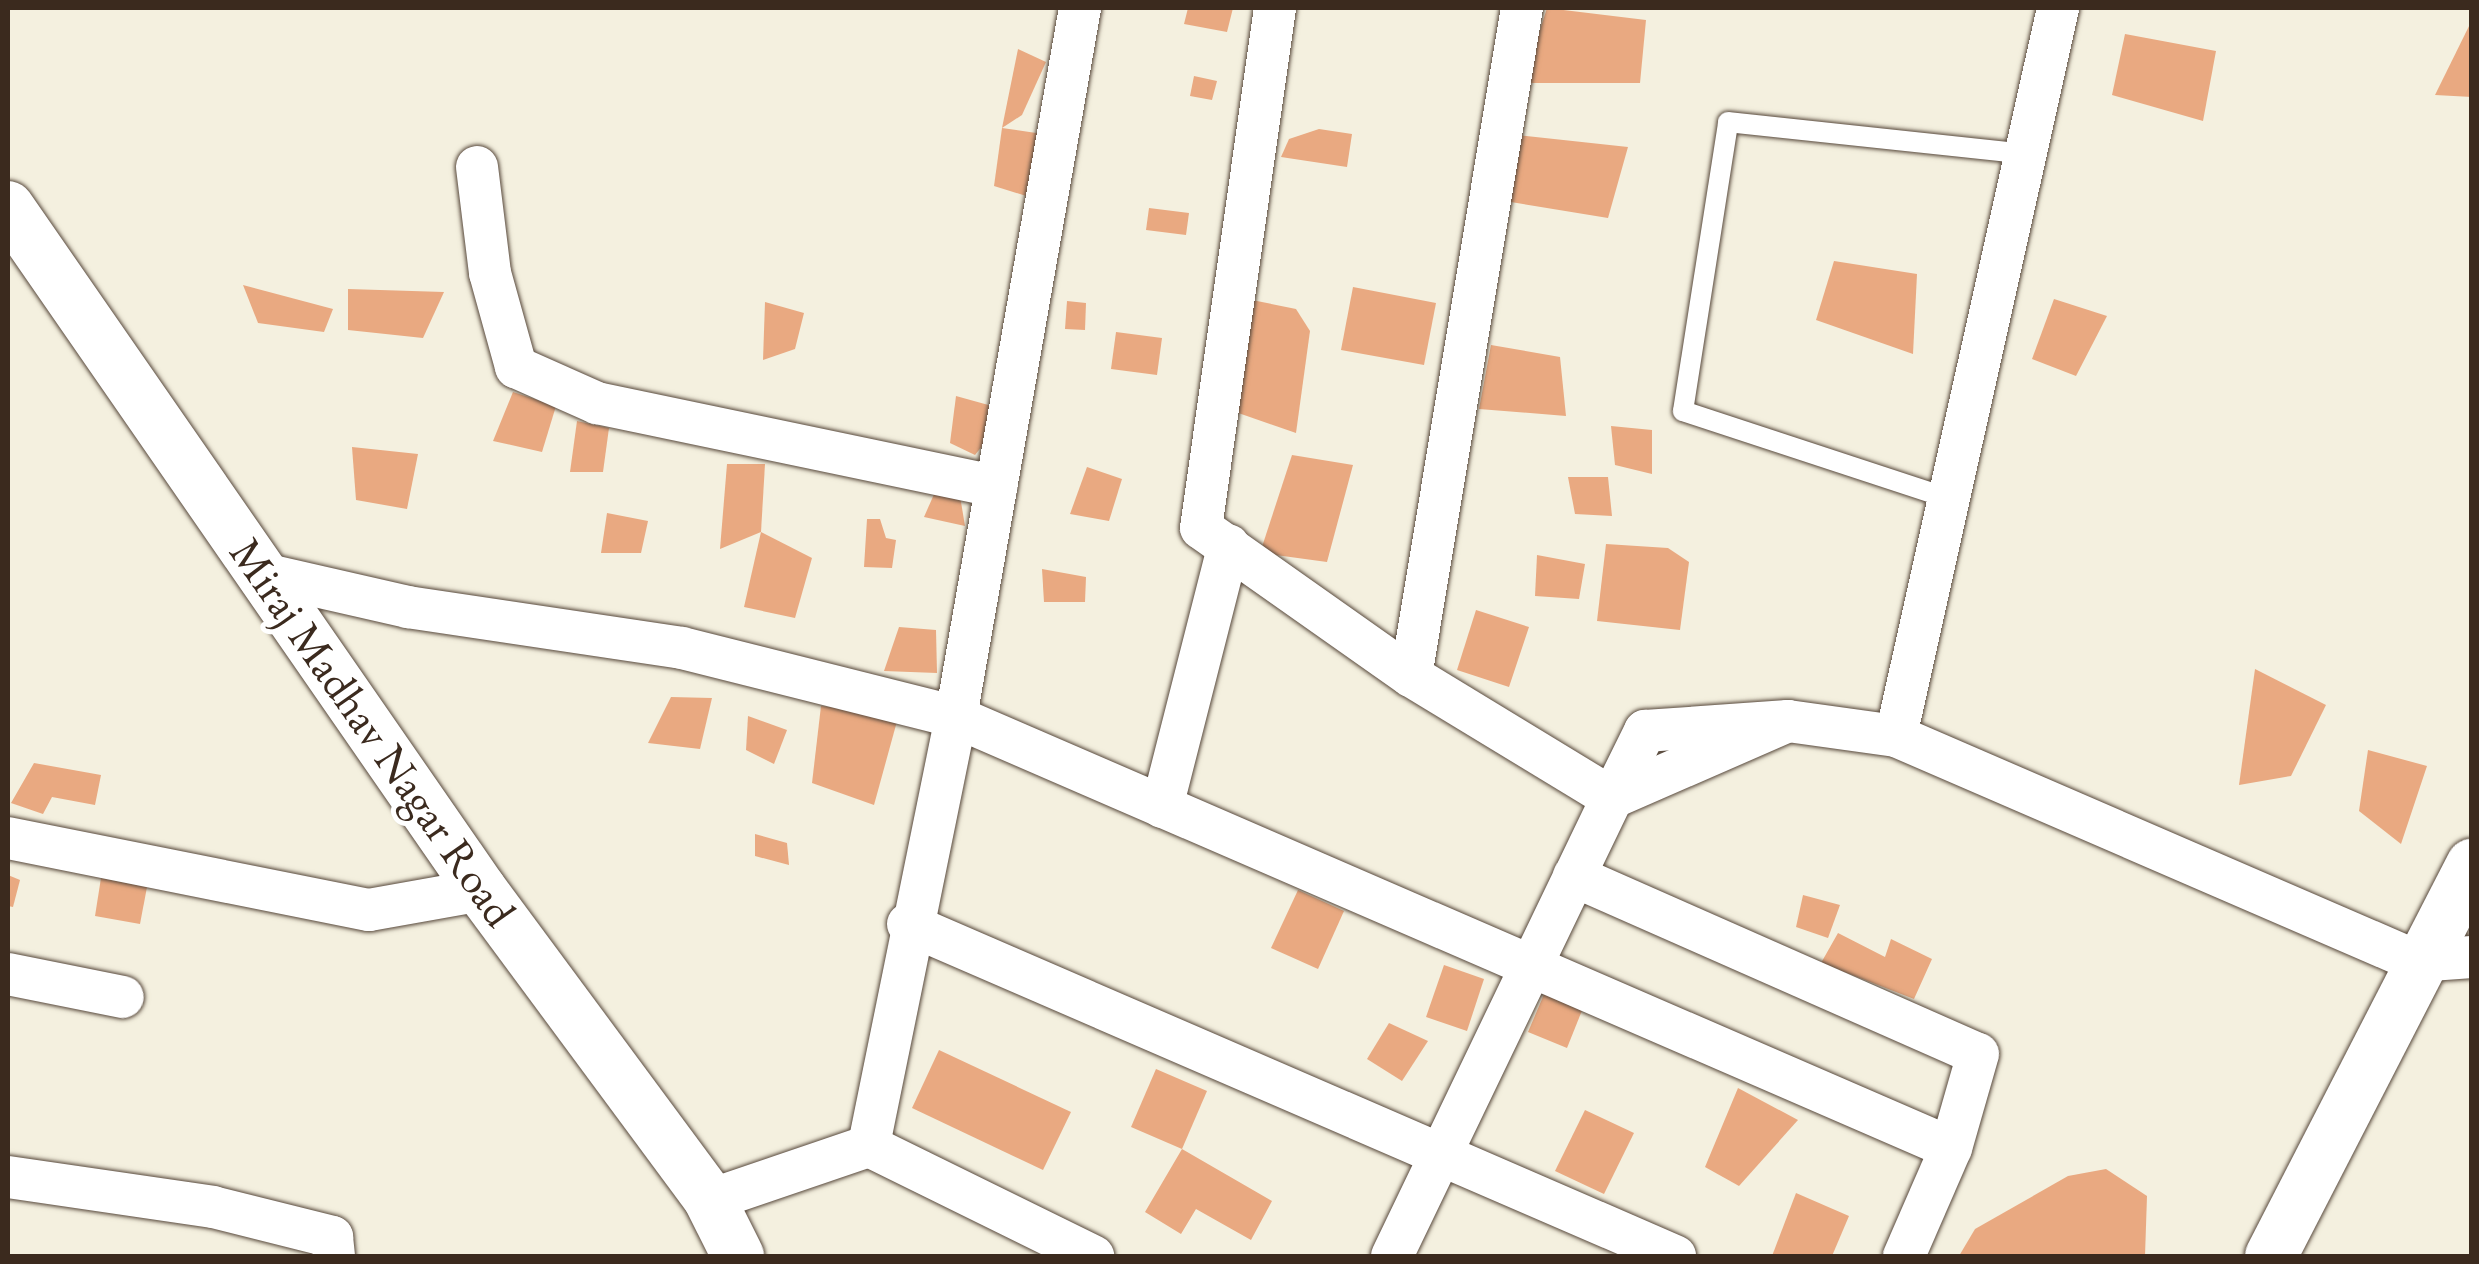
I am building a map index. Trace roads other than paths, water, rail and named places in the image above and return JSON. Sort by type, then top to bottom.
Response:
[{"type":"street","points":[[868,1146],[908,924],[956,717],[1080,8]]},
{"type":"street","points":[[1275,8],[1201,528],[1411,676],[1612,798]]},
{"type":"street","points":[[1411,676],[1522,8]]},
{"type":"street","points":[[1896,736],[1952,500],[2058,8]]},
{"type":"street","points":[[477,167],[490,273],[516,367],[597,402],[996,486]]},
{"type":"street","name":"Miraj Madhav Nagar Road","points":[[8,206],[481,890],[710,1200],[738,1256]]},
{"type":"street","points":[[1162,807],[1229,545]]},
{"type":"street","points":[[263,574],[408,607],[682,648],[956,717],[1951,1148]]},
{"type":"street","points":[[1392,1256],[1529,962],[1645,731],[1788,721],[1896,736],[2416,961],[2472,957]]},
{"type":"street","points":[[8,838],[369,910],[481,890]]},
{"type":"street","points":[[2271,1256],[2416,961],[2472,865]]},
{"type":"street","points":[[1574,876],[1978,1054],[1951,1148],[1904,1256]]},
{"type":"street","points":[[908,924],[1439,1149],[1675,1256]]},
{"type":"street","points":[[8,974],[123,997]]},
{"type":"street","points":[[710,1200],[868,1146],[1093,1256]]},
{"type":"street","points":[[8,1178],[212,1207],[332,1236],[334,1256]]},
{"type":"lane","points":[[1952,500],[1682,411],[1728,122],[2025,154]]}]
